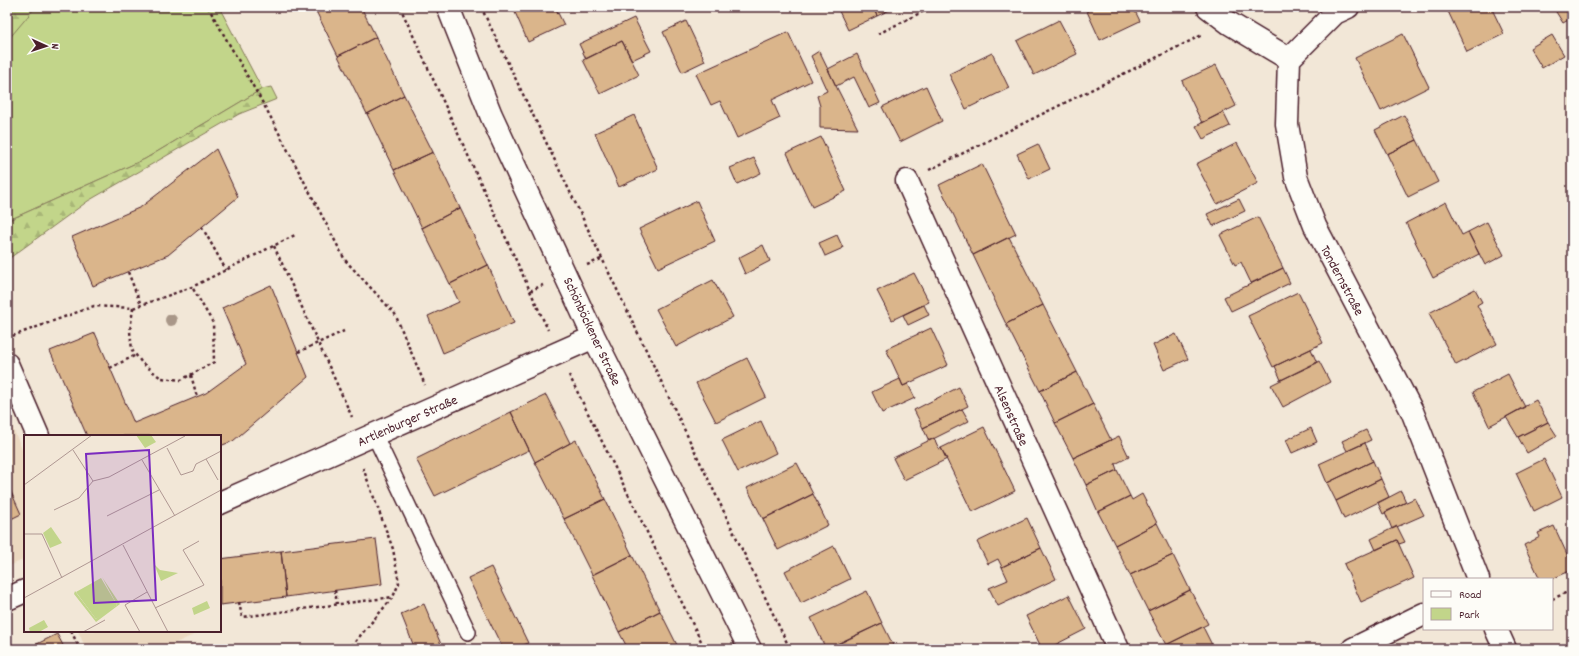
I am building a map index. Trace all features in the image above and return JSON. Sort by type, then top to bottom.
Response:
[{"type":"street","name":"Schönböckener Straße","points":[[448,7],[491,114],[594,337],[750,649]]},
{"type":"street","points":[[1208,7],[1228,23],[1290,58],[1335,13],[1348,7]]},
{"type":"street","name":"Tondernstraße","points":[[1290,58],[1287,124],[1296,177],[1315,226],[1412,411],[1478,578]]},
{"type":"street","name":"Alsenstraße","points":[[907,181],[1118,649]]},
{"type":"street","name":"Artlenburger Straße","points":[[221,502],[594,337]]},
{"type":"street","points":[[7,364],[38,435]]},
{"type":"street","points":[[7,599],[24,591]]},
{"type":"street","points":[[1353,649],[1423,614]]},
{"type":"street","points":[[1496,630],[1505,649]]},
{"type":"lane","points":[[363,439],[468,632]]},
{"type":"path","points":[[208,7],[269,114],[345,260],[394,314],[434,408]]},
{"type":"path","points":[[400,7],[558,353],[705,649]]},
{"type":"path","points":[[481,7],[790,649]]},
{"type":"path","points":[[878,34],[932,7]]},
{"type":"path","points":[[907,181],[1228,23]]},
{"type":"path","points":[[202,228],[226,270]]},
{"type":"path","points":[[7,338],[94,306],[133,308],[192,287],[298,234]]},
{"type":"path","points":[[274,246],[363,439],[393,550],[399,583],[393,597],[354,643],[346,649]]},
{"type":"path","points":[[128,272],[141,305]]},
{"type":"path","points":[[133,308],[130,331],[132,350],[142,363],[161,378],[181,380],[214,362],[213,323],[192,287]]},
{"type":"path","points":[[298,352],[344,331]]},
{"type":"path","points":[[110,368],[136,355]]},
{"type":"path","points":[[191,375],[197,397]]},
{"type":"path","points":[[335,590],[337,604]]},
{"type":"path","points":[[1553,599],[1572,590]]},
{"type":"path","points":[[239,602],[242,617],[393,597]]},
{"type":"path","points":[[72,632],[80,649]]},
{"type":"shaded area","points":[[7,415],[24,454],[24,559],[7,567]]},
{"type":"shaded area","points":[[78,632],[198,632],[162,649],[86,649]]},
{"type":"green space","points":[[7,7],[219,7],[262,89],[145,159],[7,221]]},
{"type":"green space","points":[[7,7],[48,7],[34,9],[7,41]]},
{"type":"green space","points":[[271,87],[277,99],[239,114],[88,201],[7,260],[7,221],[145,159],[262,89]]},
{"type":"building","points":[[314,7],[361,7],[376,37],[338,56]]},
{"type":"building","points":[[521,7],[555,7],[564,25],[528,42],[514,10]]},
{"type":"building","points":[[837,7],[873,7],[877,16],[848,30]]},
{"type":"building","points":[[873,7],[896,7],[877,16]]},
{"type":"building","points":[[1085,7],[1133,7],[1140,21],[1100,40]]},
{"type":"building","points":[[1446,7],[1491,7],[1504,34],[1467,52]]},
{"type":"building","points":[[1553,7],[1572,7],[1572,18],[1563,23]]},
{"type":"building","points":[[634,18],[651,51],[632,60],[622,41],[586,59],[579,44]]},
{"type":"building","points":[[1059,20],[1077,54],[1034,75],[1017,41]]},
{"type":"building","points":[[686,21],[705,61],[682,72],[663,32]]},
{"type":"building","points":[[788,32],[811,81],[772,100],[780,118],[737,138],[720,101],[711,105],[696,74]]},
{"type":"building","points":[[1403,34],[1429,87],[1381,111],[1355,58]]},
{"type":"building","points":[[1552,35],[1564,55],[1542,68],[1530,48]]},
{"type":"building","points":[[376,37],[404,95],[367,114],[338,56]]},
{"type":"building","points":[[622,41],[639,75],[600,94],[583,60]]},
{"type":"building","points":[[819,51],[858,129],[820,128],[820,106],[817,96],[827,91],[811,56]]},
{"type":"building","points":[[992,53],[1009,88],[966,109],[949,74]]},
{"type":"building","points":[[857,54],[880,103],[869,108],[854,77],[836,86],[828,69]]},
{"type":"building","points":[[1216,65],[1236,106],[1202,123],[1182,81]]},
{"type":"building","points":[[926,86],[942,121],[900,142],[882,107]]},
{"type":"building","points":[[404,95],[433,152],[394,170],[367,114]]},
{"type":"building","points":[[1223,112],[1230,126],[1203,139],[1196,126]]},
{"type":"building","points":[[634,115],[658,169],[619,187],[595,133]]},
{"type":"building","points":[[1404,115],[1417,140],[1387,154],[1375,130]]},
{"type":"building","points":[[821,137],[846,191],[812,207],[787,153]]},
{"type":"building","points":[[1417,140],[1438,182],[1408,197],[1387,154]]},
{"type":"building","points":[[1237,143],[1258,183],[1217,204],[1196,164]]},
{"type":"building","points":[[1038,144],[1050,169],[1029,179],[1017,154]]},
{"type":"building","points":[[216,149],[238,197],[168,255],[93,286],[72,237],[141,207]]},
{"type":"building","points":[[433,152],[460,208],[422,228],[394,170]]},
{"type":"building","points":[[754,158],[761,173],[737,184],[730,168]]},
{"type":"building","points":[[982,164],[1016,234],[973,255],[939,185]]},
{"type":"building","points":[[1239,199],[1245,211],[1213,226],[1207,214]]},
{"type":"building","points":[[697,201],[715,241],[658,268],[639,229]]},
{"type":"building","points":[[1446,202],[1462,235],[1468,232],[1479,254],[1433,278],[1406,223]]},
{"type":"building","points":[[460,208],[488,265],[450,284],[422,228]]},
{"type":"building","points":[[1258,217],[1283,268],[1251,283],[1241,262],[1235,265],[1220,235]]},
{"type":"building","points":[[1487,222],[1504,255],[1485,265],[1468,232]]},
{"type":"building","points":[[837,235],[843,248],[825,256],[819,243]]},
{"type":"building","points":[[1009,237],[1043,305],[1006,324],[973,255]]},
{"type":"building","points":[[763,245],[770,261],[745,274],[738,258]]},
{"type":"building","points":[[488,265],[514,323],[443,353],[428,316],[459,302],[450,284]]},
{"type":"building","points":[[1283,268],[1290,283],[1231,311],[1224,297]]},
{"type":"building","points":[[914,273],[929,302],[892,320],[877,291]]},
{"type":"building","points":[[713,280],[733,317],[676,347],[656,309]]},
{"type":"building","points":[[271,285],[308,377],[233,441],[221,446],[221,435],[87,435],[50,351],[95,333],[134,423],[206,393],[246,364],[222,308]]},
{"type":"building","points":[[1475,289],[1482,302],[1477,305],[1497,344],[1456,365],[1429,313]]},
{"type":"building","points":[[1298,292],[1323,343],[1273,367],[1248,316]]},
{"type":"building","points":[[924,305],[929,315],[908,325],[903,315]]},
{"type":"building","points":[[1043,305],[1077,372],[1040,391],[1006,324]]},
{"type":"building","points":[[931,328],[948,365],[903,386],[886,349]]},
{"type":"building","points":[[1176,334],[1188,359],[1164,370],[1153,345]]},
{"type":"building","points":[[1311,349],[1317,363],[1281,380],[1275,366]]},
{"type":"building","points":[[747,358],[766,397],[716,422],[696,383]]},
{"type":"building","points":[[1319,361],[1330,382],[1283,407],[1271,385]]},
{"type":"building","points":[[1077,372],[1093,404],[1055,423],[1040,391]]},
{"type":"building","points":[[1508,374],[1525,407],[1489,426],[1473,392]]},
{"type":"building","points":[[900,379],[903,386],[908,384],[915,398],[882,413],[872,392]]},
{"type":"building","points":[[959,387],[968,406],[923,428],[914,410]]},
{"type":"building","points":[[546,395],[570,443],[535,462],[511,412]]},
{"type":"building","points":[[1536,400],[1548,422],[1518,437],[1506,417]]},
{"type":"building","points":[[1093,404],[1111,440],[1073,458],[1055,423]]},
{"type":"building","points":[[962,409],[969,421],[929,441],[923,428]]},
{"type":"building","points":[[511,412],[529,450],[435,496],[416,459]]},
{"type":"building","points":[[761,421],[776,453],[738,472],[722,440]]},
{"type":"building","points":[[1548,422],[1557,436],[1527,453],[1518,437]]},
{"type":"building","points":[[984,427],[1015,491],[972,512],[941,448]]},
{"type":"building","points":[[1311,428],[1317,442],[1292,453],[1286,440]]},
{"type":"building","points":[[1366,430],[1371,440],[1347,451],[1342,441]]},
{"type":"building","points":[[1119,436],[1129,457],[1115,464],[1117,470],[1086,485],[1073,458]]},
{"type":"building","points":[[934,438],[939,449],[941,448],[947,459],[904,480],[893,458]]},
{"type":"building","points":[[576,440],[605,499],[564,519],[535,462]]},
{"type":"building","points":[[1365,443],[1373,461],[1327,483],[1319,464]]},
{"type":"building","points":[[1544,459],[1562,497],[1534,511],[1516,473]]},
{"type":"building","points":[[1373,461],[1381,479],[1336,501],[1327,483]]},
{"type":"building","points":[[797,463],[813,494],[763,519],[747,488]]},
{"type":"building","points":[[1117,470],[1130,496],[1098,512],[1086,485]]},
{"type":"building","points":[[1381,479],[1389,497],[1344,519],[1336,501]]},
{"type":"building","points":[[7,483],[21,514],[7,521]]},
{"type":"building","points":[[1401,491],[1406,502],[1383,514],[1378,503]]},
{"type":"building","points":[[813,494],[828,525],[778,550],[763,519]]},
{"type":"building","points":[[1142,494],[1157,523],[1115,545],[1098,512],[1130,496],[1132,500]]},
{"type":"building","points":[[1415,498],[1424,515],[1392,529],[1385,512]]},
{"type":"building","points":[[605,499],[632,555],[592,575],[564,519]]},
{"type":"building","points":[[1027,518],[1041,548],[1002,567],[998,559],[988,564],[977,542]]},
{"type":"building","points":[[1157,523],[1173,555],[1130,575],[1115,545]]},
{"type":"building","points":[[1397,526],[1405,542],[1399,544],[1397,540],[1376,550],[1371,539]]},
{"type":"building","points":[[1554,526],[1572,565],[1572,570],[1553,579],[1540,578],[1524,545],[1540,537],[1538,533]]},
{"type":"building","points":[[376,539],[382,584],[286,597],[281,551]]},
{"type":"building","points":[[1397,540],[1414,578],[1361,602],[1344,564]]},
{"type":"building","points":[[834,546],[850,579],[801,603],[785,571]]},
{"type":"building","points":[[1041,548],[1056,579],[998,606],[989,588],[1008,580],[1002,567]]},
{"type":"building","points":[[281,551],[286,597],[221,605],[221,559]]},
{"type":"building","points":[[632,555],[660,611],[619,632],[592,575]]},
{"type":"building","points":[[1173,555],[1190,590],[1148,611],[1130,575]]},
{"type":"building","points":[[491,567],[528,643],[516,649],[503,649],[468,578]]},
{"type":"building","points":[[1190,590],[1208,624],[1166,645],[1148,611]]},
{"type":"building","points":[[867,591],[882,623],[826,649],[811,618]]},
{"type":"building","points":[[1069,595],[1086,629],[1047,649],[1042,649],[1026,616]]},
{"type":"building","points":[[424,604],[443,649],[415,649],[401,614]]},
{"type":"building","points":[[660,611],[679,649],[628,649],[619,632]]},
{"type":"building","points":[[882,623],[895,649],[828,649]]},
{"type":"building","points":[[1203,627],[1214,649],[1168,649],[1166,645]]},
{"type":"building","points":[[57,634],[65,649],[27,649]]}]
